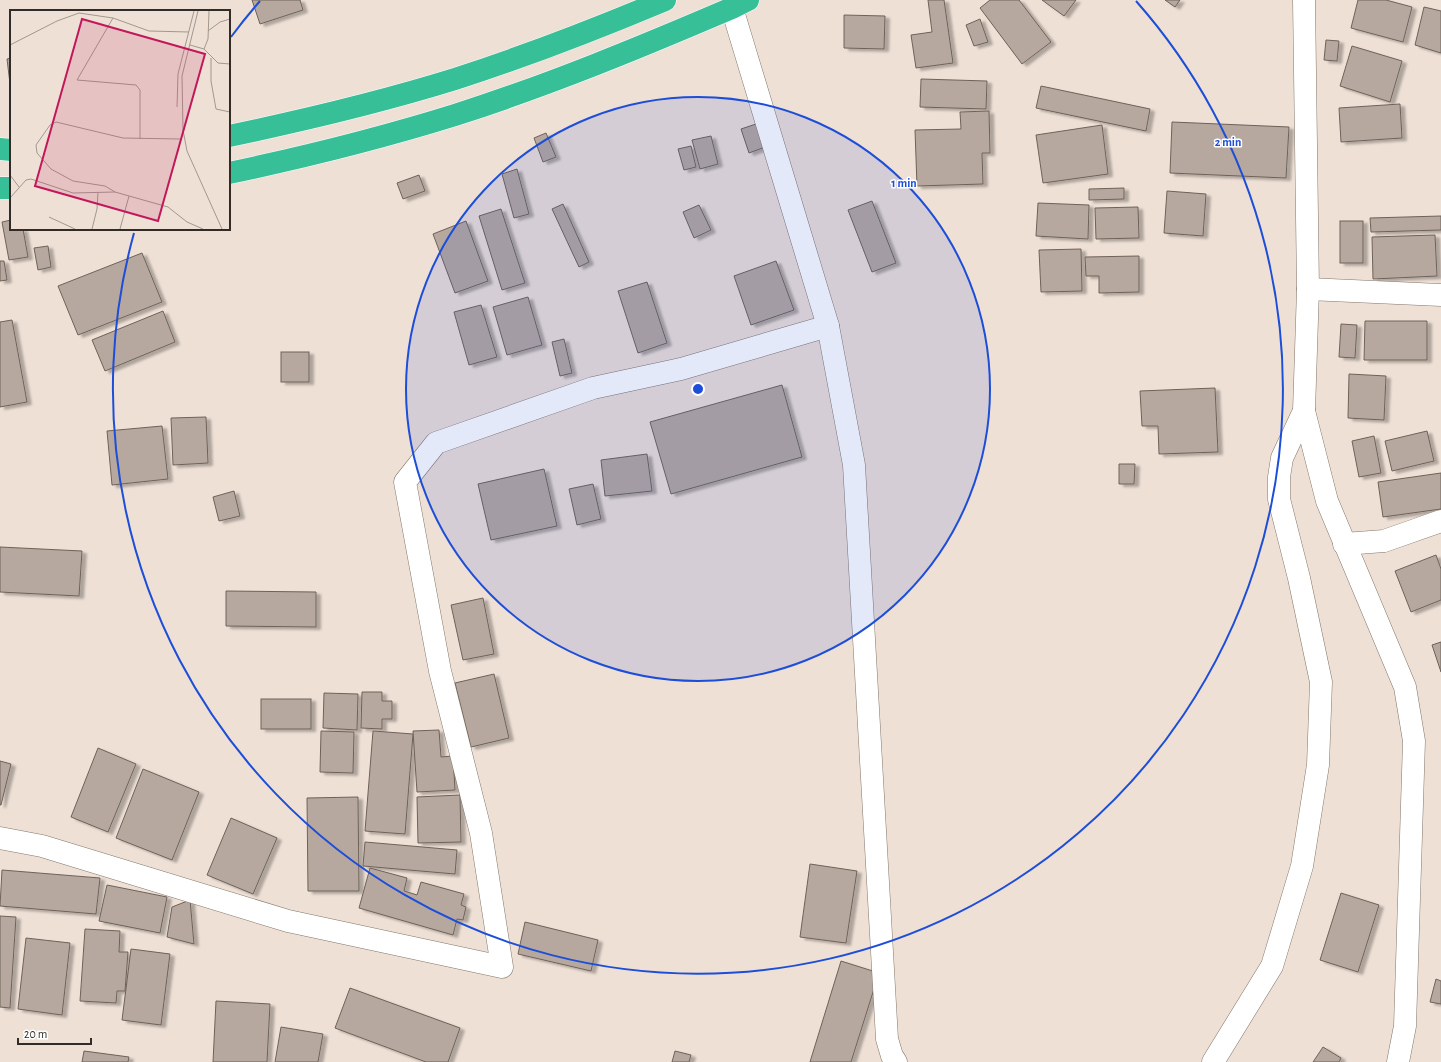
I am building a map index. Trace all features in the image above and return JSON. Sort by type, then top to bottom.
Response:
[{"type":"highway","points":[[230,136],[308,120],[455,79],[586,32],[665,0]]},
{"type":"highway","points":[[230,173],[305,157],[455,115],[589,67],[740,4]]},
{"type":"highway","points":[[0,149],[10,150]]},
{"type":"street","points":[[1304,0],[1308,289],[1304,411],[1327,501],[1405,687],[1414,741],[1405,1026],[1398,1062]]},
{"type":"street","points":[[740,4],[828,326],[854,465],[887,1039],[892,1056],[896,1062]]},
{"type":"street","points":[[1308,289],[1441,294]]},
{"type":"street","points":[[0,838],[42,846],[288,921],[502,967],[481,833],[440,671],[405,482],[436,443],[593,388],[681,369],[828,326]]},
{"type":"street","points":[[1213,1062],[1272,966],[1302,866],[1318,764],[1321,682],[1299,578],[1278,499],[1282,458],[1304,411]]},
{"type":"street","points":[[1344,544],[1384,541],[1441,521]]},
{"type":"building","points":[[252,0],[300,0],[303,10],[260,24]]},
{"type":"building","points":[[928,0],[944,0],[953,63],[916,68],[911,35],[932,32]]},
{"type":"building","points":[[990,0],[1019,0],[1051,42],[1022,64],[980,8]]},
{"type":"building","points":[[1042,0],[1076,0],[1064,16]]},
{"type":"building","points":[[1165,0],[1180,0],[1175,7]]},
{"type":"building","points":[[1358,0],[1386,0],[1412,7],[1403,42],[1351,28]]},
{"type":"building","points":[[1424,7],[1441,11],[1441,53],[1415,45]]},
{"type":"building","points":[[844,15],[885,16],[884,49],[844,48]]},
{"type":"building","points":[[980,19],[988,42],[974,46],[966,25]]},
{"type":"building","points":[[1326,40],[1339,41],[1337,61],[1324,60]]},
{"type":"building","points":[[1352,46],[1402,61],[1390,102],[1340,86]]},
{"type":"building","points":[[10,58],[10,84],[7,59]]},
{"type":"building","points":[[921,79],[987,81],[986,109],[920,107]]},
{"type":"building","points":[[1041,86],[1150,109],[1146,131],[1036,108]]},
{"type":"building","points":[[1400,104],[1402,138],[1341,142],[1339,108]]},
{"type":"building","points":[[989,111],[990,153],[982,153],[983,184],[917,186],[915,130],[961,129],[960,112]]},
{"type":"building","points":[[1172,122],[1289,127],[1286,178],[1170,173]]},
{"type":"building","points":[[756,124],[765,147],[749,153],[741,129]]},
{"type":"building","points":[[1102,125],[1108,174],[1043,183],[1036,135]]},
{"type":"building","points":[[546,133],[556,157],[543,162],[534,138]]},
{"type":"building","points":[[711,136],[718,164],[700,169],[692,140]]},
{"type":"building","points":[[691,146],[696,167],[684,170],[678,149]]},
{"type":"building","points":[[517,169],[529,214],[514,218],[502,174]]},
{"type":"building","points":[[419,175],[425,191],[403,199],[397,183]]},
{"type":"building","points":[[1124,188],[1124,199],[1089,200],[1089,189]]},
{"type":"building","points":[[1167,191],[1206,194],[1203,236],[1164,233]]},
{"type":"building","points":[[872,201],[896,263],[872,272],[848,210]]},
{"type":"building","points":[[1038,203],[1089,205],[1088,239],[1036,236]]},
{"type":"building","points":[[563,204],[589,262],[579,267],[552,209]]},
{"type":"building","points":[[699,205],[711,230],[694,238],[683,212]]},
{"type":"building","points":[[1138,207],[1139,238],[1096,239],[1095,208]]},
{"type":"building","points":[[501,209],[525,283],[502,290],[479,216]]},
{"type":"building","points":[[1441,216],[1441,230],[1371,232],[1370,218]]},
{"type":"building","points":[[10,220],[10,230],[23,230],[28,257],[9,260],[2,222]]},
{"type":"building","points":[[466,221],[488,281],[455,293],[433,234]]},
{"type":"building","points":[[1340,221],[1363,221],[1363,263],[1340,263]]},
{"type":"building","points":[[1435,235],[1437,276],[1373,279],[1372,237]]},
{"type":"building","points":[[48,246],[51,267],[38,270],[34,248]]},
{"type":"building","points":[[1081,249],[1082,291],[1041,292],[1039,250]]},
{"type":"building","points":[[142,253],[162,302],[78,335],[58,286]]},
{"type":"building","points":[[1139,256],[1139,292],[1099,293],[1099,276],[1086,276],[1085,257]]},
{"type":"building","points":[[0,261],[4,261],[7,280],[0,281]]},
{"type":"building","points":[[776,261],[794,310],[751,325],[734,276]]},
{"type":"building","points":[[647,282],[667,343],[638,353],[618,291]]},
{"type":"building","points":[[528,297],[542,345],[507,355],[493,307]]},
{"type":"building","points":[[481,305],[497,357],[469,365],[454,312]]},
{"type":"building","points":[[163,311],[175,342],[105,371],[92,340]]},
{"type":"building","points":[[12,320],[27,402],[0,407],[0,322]]},
{"type":"building","points":[[1365,321],[1427,321],[1427,360],[1364,360]]},
{"type":"building","points":[[1341,324],[1357,325],[1355,358],[1339,357]]},
{"type":"building","points":[[564,339],[572,373],[560,376],[552,342]]},
{"type":"building","points":[[281,352],[309,352],[309,382],[281,382]]},
{"type":"building","points":[[1349,374],[1386,376],[1384,420],[1348,418]]},
{"type":"building","points":[[782,385],[802,457],[671,494],[650,422]]},
{"type":"building","points":[[1215,388],[1218,452],[1159,454],[1158,426],[1142,426],[1140,391]]},
{"type":"building","points":[[206,417],[208,463],[173,465],[171,418]]},
{"type":"building","points":[[162,426],[168,479],[112,485],[107,431]]},
{"type":"building","points":[[1427,431],[1434,461],[1392,471],[1385,441]]},
{"type":"building","points":[[1374,436],[1381,473],[1359,477],[1352,441]]},
{"type":"building","points":[[647,454],[652,491],[605,496],[601,460]]},
{"type":"building","points":[[1119,464],[1135,464],[1134,484],[1119,484]]},
{"type":"building","points":[[544,469],[557,526],[491,540],[478,484]]},
{"type":"building","points":[[1441,473],[1441,509],[1383,517],[1378,482]]},
{"type":"building","points":[[593,484],[601,519],[577,525],[569,489]]},
{"type":"building","points":[[234,491],[240,516],[219,521],[213,497]]},
{"type":"building","points":[[0,547],[82,551],[79,596],[0,592]]},
{"type":"building","points":[[1436,555],[1441,569],[1441,600],[1411,612],[1395,571]]},
{"type":"building","points":[[226,591],[316,592],[316,627],[226,626]]},
{"type":"building","points":[[483,598],[494,654],[463,660],[451,605]]},
{"type":"building","points":[[1441,642],[1441,672],[1432,645]]},
{"type":"building","points":[[494,674],[509,738],[471,747],[455,683]]},
{"type":"building","points":[[362,692],[382,692],[382,701],[392,701],[392,719],[382,719],[382,729],[361,728]]},
{"type":"building","points":[[324,693],[358,694],[357,730],[323,728]]},
{"type":"building","points":[[261,699],[311,699],[311,729],[261,729]]},
{"type":"building","points":[[439,730],[441,757],[453,756],[455,790],[417,792],[413,731]]},
{"type":"building","points":[[321,731],[354,732],[353,773],[320,772]]},
{"type":"building","points":[[373,731],[413,734],[405,834],[365,831]]},
{"type":"building","points":[[98,748],[136,764],[108,832],[71,817]]},
{"type":"building","points":[[0,761],[11,764],[1,805],[0,805]]},
{"type":"building","points":[[143,769],[199,792],[172,860],[116,838]]},
{"type":"building","points":[[460,795],[461,842],[418,843],[417,797]]},
{"type":"building","points":[[358,797],[359,891],[308,891],[307,798]]},
{"type":"building","points":[[231,818],[277,838],[253,894],[207,875]]},
{"type":"building","points":[[365,842],[457,850],[455,874],[363,866]]},
{"type":"building","points":[[810,864],[857,871],[846,943],[800,937]]},
{"type":"building","points":[[370,868],[407,878],[404,891],[417,895],[421,882],[464,894],[461,905],[466,907],[463,920],[457,919],[453,935],[359,908]]},
{"type":"building","points":[[2,870],[100,878],[96,914],[0,906]]},
{"type":"building","points":[[107,885],[167,897],[160,933],[99,921]]},
{"type":"building","points":[[1341,893],[1379,905],[1358,972],[1320,960]]},
{"type":"building","points":[[190,900],[194,944],[167,937],[172,907]]},
{"type":"building","points":[[0,916],[16,917],[10,1008],[0,1007]]},
{"type":"building","points":[[525,922],[598,940],[591,971],[518,954]]},
{"type":"building","points":[[85,929],[120,931],[119,952],[128,952],[125,991],[117,991],[116,1003],[80,1001]]},
{"type":"building","points":[[26,938],[70,943],[62,1015],[18,1009]]},
{"type":"building","points":[[131,949],[170,954],[161,1025],[122,1020]]},
{"type":"building","points":[[841,961],[879,973],[851,1062],[810,1062]]},
{"type":"building","points":[[1436,979],[1441,981],[1441,1004],[1430,1002]]},
{"type":"building","points":[[350,988],[460,1028],[448,1062],[426,1062],[335,1028]]},
{"type":"building","points":[[216,1001],[270,1004],[267,1062],[213,1062]]},
{"type":"building","points":[[281,1027],[323,1034],[318,1062],[275,1062]]},
{"type":"building","points":[[1323,1047],[1341,1058],[1339,1062],[1313,1062]]},
{"type":"building","points":[[84,1051],[129,1057],[128,1062],[82,1062]]},
{"type":"building","points":[[675,1051],[691,1055],[689,1062],[672,1062]]}]
